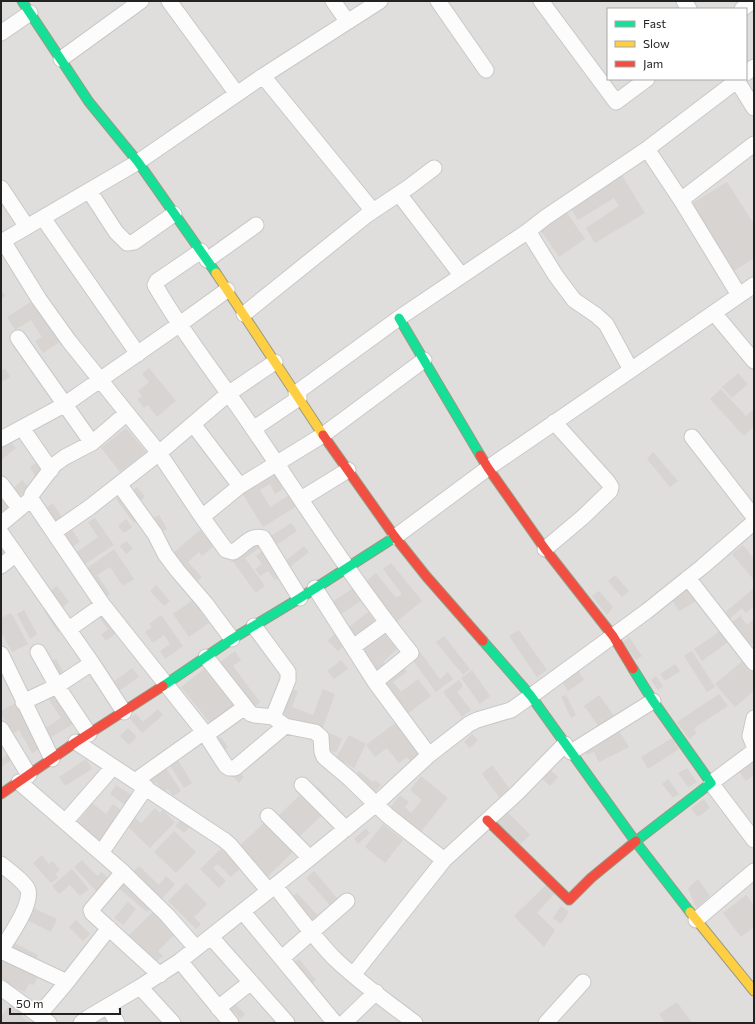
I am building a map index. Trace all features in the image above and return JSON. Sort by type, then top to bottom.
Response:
[{"type":"street","points":[[60,59],[141,1]]},
{"type":"street","points":[[168,1],[237,94]]},
{"type":"street","points":[[333,1],[347,21]]},
{"type":"street","points":[[300,598],[263,538],[258,536],[253,538],[235,551],[230,552],[226,550],[159,454],[69,341],[2,242],[90,192],[138,162],[262,76],[380,1]]},
{"type":"street","points":[[438,1],[486,70]]},
{"type":"street","points":[[541,1],[616,102],[646,80]]},
{"type":"street","points":[[743,8],[753,1]]},
{"type":"street","points":[[1,33],[26,7],[89,102],[138,162],[204,256],[276,362],[323,435],[395,537],[426,576],[531,696],[635,841],[696,920],[754,991]]},
{"type":"street","points":[[262,76],[373,211]]},
{"type":"street","points":[[253,428],[398,318],[647,149],[736,80]]},
{"type":"street","points":[[740,80],[754,108]]},
{"type":"street","points":[[681,200],[754,144]]},
{"type":"street","points":[[647,149],[681,200],[739,295]]},
{"type":"street","points":[[244,314],[373,211],[400,194],[434,168]]},
{"type":"street","points":[[1,188],[27,227]]},
{"type":"street","points":[[90,192],[116,232],[128,243],[134,242],[174,214]]},
{"type":"street","points":[[400,194],[461,275]]},
{"type":"street","points":[[43,218],[138,354]]},
{"type":"street","points":[[256,225],[155,283],[180,324],[253,428],[347,567],[386,623],[411,653],[375,682]]},
{"type":"street","points":[[528,231],[556,276],[574,300],[606,324],[631,370]]},
{"type":"street","points":[[1,794],[76,742],[124,712],[232,639],[300,598],[395,537],[446,501],[488,468],[754,285]]},
{"type":"street","points":[[1,439],[64,405],[227,290]]},
{"type":"street","points":[[714,313],[754,361]]},
{"type":"street","points":[[398,318],[488,468],[545,549],[613,636],[653,701],[711,783],[749,822],[754,840]]},
{"type":"street","points":[[18,338],[92,443]]},
{"type":"street","points":[[202,517],[240,486],[323,435],[424,360]]},
{"type":"street","points":[[54,532],[90,507],[159,454],[228,394],[276,362]]},
{"type":"street","points":[[1,524],[31,498],[32,494],[50,470],[59,461],[92,443],[127,414]]},
{"type":"street","points":[[545,549],[583,517],[610,491],[611,487],[554,422]]},
{"type":"street","points":[[193,424],[240,486]]},
{"type":"street","points":[[22,428],[50,470]]},
{"type":"street","points":[[692,437],[754,517]]},
{"type":"street","points":[[301,499],[348,470]]},
{"type":"street","points":[[1,484],[19,508]]},
{"type":"street","points":[[119,484],[155,534],[169,559],[232,639]]},
{"type":"street","points":[[31,498],[103,605],[205,733],[224,764],[232,769],[235,768],[279,722],[288,680],[288,672],[254,626]]},
{"type":"street","points":[[81,1023],[180,961],[346,829],[376,804],[429,755],[473,721],[511,710],[531,696],[613,636],[688,578],[754,522]]},
{"type":"street","points":[[1,533],[69,629],[124,712]]},
{"type":"street","points":[[1,566],[16,554]]},
{"type":"street","points":[[688,578],[752,655]]},
{"type":"street","points":[[315,588],[375,682],[429,755]]},
{"type":"street","points":[[69,629],[103,605]]},
{"type":"street","points":[[353,647],[386,623]]},
{"type":"street","points":[[38,652],[57,686],[89,734]]},
{"type":"street","points":[[1,654],[52,759]]},
{"type":"street","points":[[206,657],[244,706],[254,716],[315,732],[321,737],[322,752],[324,757],[412,836],[444,860]]},
{"type":"street","points":[[24,702],[57,686],[92,663]]},
{"type":"street","points":[[353,975],[444,860],[487,820],[568,748],[653,701]]},
{"type":"street","points":[[101,853],[140,784],[205,733],[244,706]]},
{"type":"street","points":[[754,718],[750,736],[754,746]]},
{"type":"street","points":[[1,729],[24,778],[65,822],[123,872],[167,915],[196,948]]},
{"type":"street","points":[[76,742],[224,840],[271,888],[334,958],[353,975],[415,1023]]},
{"type":"street","points":[[487,820],[569,900],[590,878],[635,841],[754,751]]},
{"type":"street","points":[[65,822],[114,767]]},
{"type":"street","points":[[302,785],[346,829]]},
{"type":"street","points":[[268,816],[310,858]]},
{"type":"street","points":[[1,864],[25,886],[28,894],[26,906],[1,950],[67,982]]},
{"type":"street","points":[[696,920],[754,871]]},
{"type":"street","points":[[123,872],[91,910],[92,913],[160,974]]},
{"type":"street","points":[[282,958],[348,901]]},
{"type":"street","points":[[243,912],[335,1023]]},
{"type":"street","points":[[1,988],[44,1019],[67,982],[109,928]]},
{"type":"street","points":[[211,937],[251,982],[279,1020]]},
{"type":"street","points":[[180,961],[223,1018],[251,982]]},
{"type":"street","points":[[546,1023],[583,982]]},
{"type":"street","points":[[140,987],[172,1023]]},
{"type":"street","points":[[344,1023],[376,992]]},
{"type":"street","points":[[108,1006],[117,1023]]},
{"type":"shaded area","points":[[1,1],[754,1],[754,1023],[1,1023]]},
{"type":"building","points":[[620,172],[645,213],[595,243],[586,228],[619,206],[614,198],[578,220],[568,204]]},
{"type":"building","points":[[727,182],[754,224],[754,258],[734,271],[691,204]]},
{"type":"building","points":[[565,210],[585,239],[559,257],[539,228]]},
{"type":"building","points":[[1,290],[5,296],[1,299]]},
{"type":"building","points":[[37,298],[64,339],[43,353],[35,341],[42,337],[31,320],[15,330],[7,317]]},
{"type":"building","points":[[5,368],[10,377],[3,381],[1,378],[1,371]]},
{"type":"building","points":[[149,368],[176,401],[157,417],[148,405],[144,408],[137,399],[142,396],[138,391],[149,382],[142,374]]},
{"type":"building","points":[[738,373],[748,384],[732,398],[722,387]]},
{"type":"building","points":[[721,389],[746,416],[754,409],[754,426],[744,436],[710,399]]},
{"type":"building","points":[[126,428],[146,452],[120,472],[101,448]]},
{"type":"building","points":[[7,438],[16,448],[1,460],[1,442]]},
{"type":"building","points":[[653,452],[678,481],[670,487],[647,459]]},
{"type":"building","points":[[36,463],[43,473],[36,477],[30,467]]},
{"type":"building","points":[[273,467],[286,487],[275,494],[270,484],[260,490],[270,507],[289,495],[297,506],[263,527],[239,488]]},
{"type":"building","points":[[22,480],[29,488],[20,496],[13,489]]},
{"type":"building","points":[[1,487],[14,506],[1,516]]},
{"type":"building","points":[[137,487],[145,497],[139,502],[131,492]]},
{"type":"building","points":[[124,494],[141,518],[134,523],[116,499]]},
{"type":"building","points":[[53,503],[64,521],[57,526],[46,508]]},
{"type":"building","points":[[159,515],[167,529],[160,533],[152,519]]},
{"type":"building","points":[[95,518],[114,545],[82,566],[74,554],[98,537],[88,522]]},
{"type":"building","points":[[126,519],[132,527],[124,533],[118,526]]},
{"type":"building","points":[[291,523],[297,531],[275,546],[269,537]]},
{"type":"building","points":[[69,525],[80,542],[72,547],[61,530]]},
{"type":"building","points":[[200,530],[214,546],[202,556],[199,552],[188,562],[202,577],[197,582],[172,554]]},
{"type":"building","points":[[258,540],[262,546],[245,558],[265,586],[256,593],[231,559]]},
{"type":"building","points":[[127,541],[133,549],[126,554],[120,546]]},
{"type":"building","points":[[1,545],[7,552],[1,557]]},
{"type":"building","points":[[743,545],[754,559],[754,580],[732,554]]},
{"type":"building","points":[[304,546],[309,552],[290,567],[285,561]]},
{"type":"building","points":[[114,549],[134,579],[123,586],[110,567],[97,575],[110,594],[102,599],[83,571]]},
{"type":"building","points":[[265,549],[283,575],[275,580],[268,571],[260,576],[255,569],[262,564],[256,556]]},
{"type":"building","points":[[391,563],[422,601],[396,622],[365,582],[376,573],[396,598],[402,594],[383,569]]},
{"type":"building","points":[[615,575],[629,591],[622,597],[608,581]]},
{"type":"building","points":[[156,585],[170,601],[164,606],[150,591]]},
{"type":"building","points":[[57,586],[69,602],[63,607],[50,591]]},
{"type":"building","points":[[353,588],[362,600],[337,617],[329,604]]},
{"type":"building","points":[[690,588],[698,600],[679,611],[671,599]]},
{"type":"building","points":[[754,588],[754,606],[746,613],[742,608],[729,619],[724,613]]},
{"type":"building","points":[[599,591],[613,607],[607,615],[592,596]]},
{"type":"building","points":[[193,600],[209,623],[189,637],[173,614]]},
{"type":"building","points":[[50,606],[64,628],[58,632],[44,611]]},
{"type":"building","points":[[102,607],[120,630],[106,641],[101,635],[108,629],[95,612]]},
{"type":"building","points":[[24,610],[37,634],[30,639],[17,614]]},
{"type":"building","points":[[368,612],[375,621],[352,639],[345,630]]},
{"type":"building","points":[[11,613],[28,644],[12,652],[1,632],[1,618]]},
{"type":"building","points":[[161,615],[183,646],[165,659],[160,651],[170,644],[164,635],[153,643],[145,632],[152,627],[149,624]]},
{"type":"building","points":[[740,616],[747,625],[754,619],[754,642],[746,649],[727,627]]},
{"type":"building","points":[[380,629],[397,649],[383,662],[388,668],[380,674],[358,648]]},
{"type":"building","points":[[723,629],[731,640],[702,661],[694,649]]},
{"type":"building","points":[[519,630],[547,670],[537,677],[509,636]]},
{"type":"building","points":[[334,634],[345,644],[338,651],[328,641]]},
{"type":"building","points":[[444,636],[470,669],[463,675],[436,642]]},
{"type":"building","points":[[629,637],[642,656],[636,660],[623,642]]},
{"type":"building","points":[[235,651],[241,660],[233,666],[260,702],[253,708],[219,663]]},
{"type":"building","points":[[692,651],[715,687],[707,692],[684,656]]},
{"type":"building","points":[[420,652],[440,679],[448,672],[453,679],[436,692],[411,658]]},
{"type":"building","points":[[56,659],[67,678],[60,682],[49,663]]},
{"type":"building","points":[[745,659],[754,670],[754,691],[735,707],[715,684]]},
{"type":"building","points":[[341,660],[348,669],[334,679],[327,671]]},
{"type":"building","points":[[675,664],[680,671],[665,681],[660,674]]},
{"type":"building","points":[[209,665],[239,703],[211,724],[181,687]]},
{"type":"building","points":[[402,665],[407,672],[393,682],[401,692],[418,679],[431,696],[406,715],[380,681]]},
{"type":"building","points":[[132,668],[139,677],[117,692],[111,684]]},
{"type":"building","points":[[472,670],[490,696],[480,704],[461,678]]},
{"type":"building","points":[[578,670],[584,680],[568,691],[562,682]]},
{"type":"building","points":[[656,676],[663,686],[658,690],[651,680]]},
{"type":"building","points":[[459,680],[463,686],[457,692],[471,710],[462,717],[443,692]]},
{"type":"building","points":[[289,688],[298,691],[292,707],[313,715],[323,689],[335,694],[322,730],[279,715]]},
{"type":"building","points":[[55,689],[76,722],[50,738],[44,729],[61,718],[46,695]]},
{"type":"building","points":[[719,694],[728,706],[694,728],[696,734],[689,739],[677,722]]},
{"type":"building","points":[[566,695],[576,715],[571,718],[561,697]]},
{"type":"building","points":[[599,695],[615,717],[600,728],[584,706]]},
{"type":"building","points":[[19,701],[44,746],[32,753],[19,730],[12,734],[1,714],[1,711]]},
{"type":"building","points":[[158,709],[163,715],[142,733],[130,719],[136,714],[143,722]]},
{"type":"building","points":[[399,720],[425,754],[413,764],[407,757],[399,763],[387,748],[375,757],[366,745]]},
{"type":"building","points":[[128,728],[137,737],[129,745],[120,736]]},
{"type":"building","points":[[618,729],[629,747],[599,762],[594,752],[587,755],[583,747]]},
{"type":"building","points":[[330,733],[342,739],[336,753],[323,747]]},
{"type":"building","points":[[472,734],[478,740],[470,748],[464,742]]},
{"type":"building","points":[[349,735],[366,744],[354,768],[336,758]]},
{"type":"building","points":[[221,737],[228,747],[221,752],[214,742]]},
{"type":"building","points":[[672,738],[679,749],[648,769],[641,757]]},
{"type":"building","points":[[9,754],[13,759],[1,767],[1,759]]},
{"type":"building","points":[[176,757],[192,783],[184,788],[168,762]]},
{"type":"building","points":[[754,758],[754,775],[746,781],[738,770]]},
{"type":"building","points":[[86,759],[92,769],[65,786],[59,777]]},
{"type":"building","points":[[163,764],[181,791],[173,796],[168,789],[163,792],[156,782],[148,788],[141,779]]},
{"type":"building","points":[[492,765],[512,792],[502,801],[482,774]]},
{"type":"building","points":[[545,765],[558,777],[550,786],[537,773]]},
{"type":"building","points":[[687,768],[697,782],[688,787],[678,773]]},
{"type":"building","points":[[236,770],[244,777],[239,783],[231,775]]},
{"type":"building","points":[[359,771],[373,782],[375,780],[381,784],[373,795],[352,779]]},
{"type":"building","points":[[421,776],[448,798],[419,834],[389,809],[400,795],[409,802],[405,807],[411,813],[422,800],[410,790]]},
{"type":"building","points":[[668,779],[679,794],[673,798],[662,784]]},
{"type":"building","points":[[116,785],[135,797],[128,807],[110,794]]},
{"type":"building","points":[[317,786],[330,800],[325,805],[312,792]]},
{"type":"building","points":[[300,795],[321,816],[299,837],[278,816]]},
{"type":"building","points":[[704,799],[710,808],[698,817],[691,808]]},
{"type":"building","points":[[92,803],[106,814],[113,804],[123,812],[101,843],[76,825]]},
{"type":"building","points":[[155,808],[160,813],[163,810],[175,822],[150,848],[126,825],[134,817],[141,823]]},
{"type":"building","points":[[504,808],[530,835],[517,847],[491,820]]},
{"type":"building","points":[[182,818],[191,825],[184,833],[175,826]]},
{"type":"building","points":[[267,820],[295,850],[264,880],[235,850]]},
{"type":"building","points":[[383,824],[403,840],[385,863],[365,847]]},
{"type":"building","points":[[366,828],[370,833],[358,844],[354,839]]},
{"type":"building","points":[[174,831],[196,852],[176,873],[154,852]]},
{"type":"building","points":[[221,849],[240,868],[231,877],[218,864],[213,868],[226,881],[219,888],[200,869]]},
{"type":"building","points":[[42,855],[49,864],[52,861],[60,870],[55,874],[58,878],[51,883],[33,863]]},
{"type":"building","points":[[82,860],[97,876],[102,872],[110,880],[97,892],[74,867]]},
{"type":"building","points":[[139,866],[159,885],[166,876],[175,884],[161,900],[132,873]]},
{"type":"building","points":[[72,869],[89,889],[80,896],[70,885],[59,894],[52,886]]},
{"type":"building","points":[[314,871],[341,903],[334,910],[306,878]]},
{"type":"building","points":[[122,877],[154,904],[147,912],[115,885]]},
{"type":"building","points":[[698,879],[710,896],[696,908],[688,888]]},
{"type":"building","points":[[186,883],[207,904],[194,917],[201,924],[196,929],[168,901]]},
{"type":"building","points":[[547,884],[555,893],[537,913],[555,930],[544,947],[514,916]]},
{"type":"building","points":[[297,893],[323,921],[315,927],[290,899]]},
{"type":"building","points":[[746,895],[754,905],[754,927],[741,937],[723,913]]},
{"type":"building","points":[[128,902],[136,909],[123,925],[114,918]]},
{"type":"building","points":[[561,906],[569,912],[561,924],[553,918]]},
{"type":"building","points":[[31,907],[57,919],[51,932],[25,919]]},
{"type":"building","points":[[156,909],[178,931],[158,951],[163,956],[156,962],[129,935]]},
{"type":"building","points":[[76,920],[90,934],[83,941],[69,927]]},
{"type":"building","points":[[10,941],[38,955],[35,962],[7,948]]},
{"type":"building","points":[[1,956],[40,972],[34,985],[29,983],[25,992],[1,981]]},
{"type":"building","points":[[299,959],[316,980],[307,988],[289,966]]},
{"type":"building","points":[[231,1000],[245,1014],[241,1019],[234,1012],[230,1016],[223,1009]]},
{"type":"building","points":[[13,1001],[23,1009],[19,1014],[30,1023],[1,1023],[1,1017]]},
{"type":"building","points":[[677,1002],[692,1023],[665,1023],[659,1014]]},
{"type":"traffic: fast","points":[[22,1],[89,102],[138,162],[216,273]]},
{"type":"traffic: fast","points":[[399,318],[480,455]]},
{"type":"traffic: fast","points":[[163,686],[232,639],[300,598],[395,537]]},
{"type":"traffic: fast","points":[[483,641],[531,696],[635,841],[690,912]]},
{"type":"traffic: fast","points":[[633,669],[653,701],[711,783],[636,841]]},
{"type":"traffic: slow","points":[[216,273],[323,435]]},
{"type":"traffic: slow","points":[[690,912],[754,991]]},
{"type":"traffic: jam","points":[[323,435],[395,537],[426,576],[483,641]]},
{"type":"traffic: jam","points":[[480,455],[545,549],[613,636],[633,669]]},
{"type":"traffic: jam","points":[[1,794],[76,742],[163,686]]},
{"type":"traffic: jam","points":[[487,820],[569,900],[591,878],[636,841]]}]
